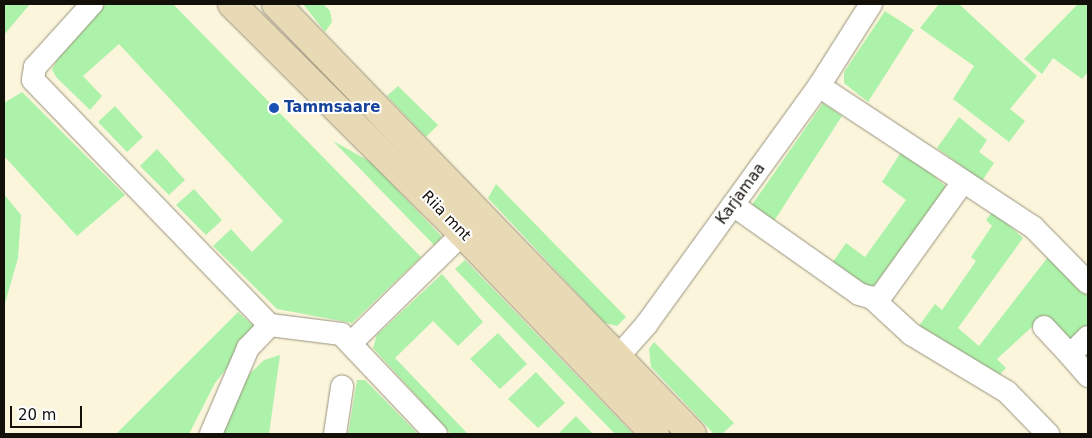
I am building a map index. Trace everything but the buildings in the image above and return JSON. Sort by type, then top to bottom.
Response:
[{"type":"main road","name":"Riia mnt","points":[[232,4],[471,225]]},
{"type":"main road","name":"Riia mnt","points":[[276,4],[471,225],[608,367],[692,434]]},
{"type":"main road","name":"Riia mnt","points":[[608,367],[655,434]]},
{"type":"street","points":[[92,4],[35,66],[33,80],[270,325],[341,334],[436,434]]},
{"type":"street","name":"Karjamaa","points":[[608,367],[732,205],[819,86],[871,4]]},
{"type":"street","points":[[819,86],[1033,227],[1088,283]]},
{"type":"street","points":[[872,298],[881,296],[964,182]]},
{"type":"street","points":[[732,205],[859,294],[872,298],[911,334],[1007,392],[1048,434]]},
{"type":"street","points":[[351,343],[471,225]]},
{"type":"street","points":[[210,434],[248,348],[270,325]]},
{"type":"street","points":[[1044,327],[1088,376]]},
{"type":"street","points":[[1070,355],[1088,337]]},
{"type":"street","points":[[335,434],[342,387]]},
{"type":"green space","points":[[4,4],[30,4],[4,35]]},
{"type":"green space","points":[[106,4],[173,4],[421,257],[352,323],[277,309],[213,246],[231,229],[252,252],[283,221],[119,44],[83,76],[102,96],[90,110],[57,78],[52,70],[56,61]]},
{"type":"green space","points":[[303,4],[323,4],[330,11],[332,22],[325,32]]},
{"type":"green space","points":[[939,4],[959,4],[1037,76],[1010,109],[1025,121],[1009,142],[953,99],[974,66],[920,28]]},
{"type":"green space","points":[[1078,4],[1088,4],[1088,72],[1082,79],[1053,58],[1042,74],[1024,59]]},
{"type":"green space","points":[[885,11],[914,30],[868,102],[844,83],[844,72]]},
{"type":"green space","points":[[398,86],[438,125],[426,137],[387,96]]},
{"type":"green space","points":[[22,92],[125,195],[77,236],[4,156],[4,103]]},
{"type":"green space","points":[[823,103],[842,116],[774,221],[749,209]]},
{"type":"green space","points":[[115,106],[143,137],[127,152],[98,122]]},
{"type":"green space","points":[[959,117],[987,140],[979,152],[994,163],[982,181],[937,148]]},
{"type":"green space","points":[[333,141],[371,162],[442,237],[434,245]]},
{"type":"green space","points":[[157,149],[185,180],[169,195],[140,166]]},
{"type":"green space","points":[[903,149],[950,190],[871,292],[830,266],[846,243],[865,257],[906,200],[882,182]]},
{"type":"green space","points":[[496,184],[626,317],[617,326],[605,323],[488,198]]},
{"type":"green space","points":[[194,189],[222,220],[206,235],[176,205]]},
{"type":"green space","points":[[4,194],[21,215],[18,258],[4,307]]},
{"type":"green space","points":[[993,211],[1023,238],[958,328],[979,346],[1048,257],[1088,296],[1088,325],[1078,335],[1069,339],[1045,315],[997,359],[1006,368],[995,379],[916,330],[935,304],[942,310],[976,261],[971,257],[992,226],[986,220]]},
{"type":"green space","points":[[465,260],[633,434],[615,434],[455,269]]},
{"type":"green space","points":[[442,274],[483,322],[458,346],[433,321],[395,358],[468,434],[451,434],[373,348],[377,335]]},
{"type":"green space","points":[[238,312],[258,330],[215,383],[189,434],[116,434]]},
{"type":"green space","points":[[498,333],[527,364],[500,389],[470,359]]},
{"type":"green space","points":[[654,342],[734,423],[722,434],[714,434],[651,367],[649,349]]},
{"type":"green space","points":[[280,355],[269,434],[215,434],[234,389],[264,360]]},
{"type":"green space","points":[[536,372],[565,403],[538,428],[508,399]]},
{"type":"green space","points":[[357,380],[365,380],[418,434],[348,434]]},
{"type":"green space","points":[[576,416],[593,434],[558,434]]},
{"type":"place","name":"Tammsaare","points":[[274,108]]}]
